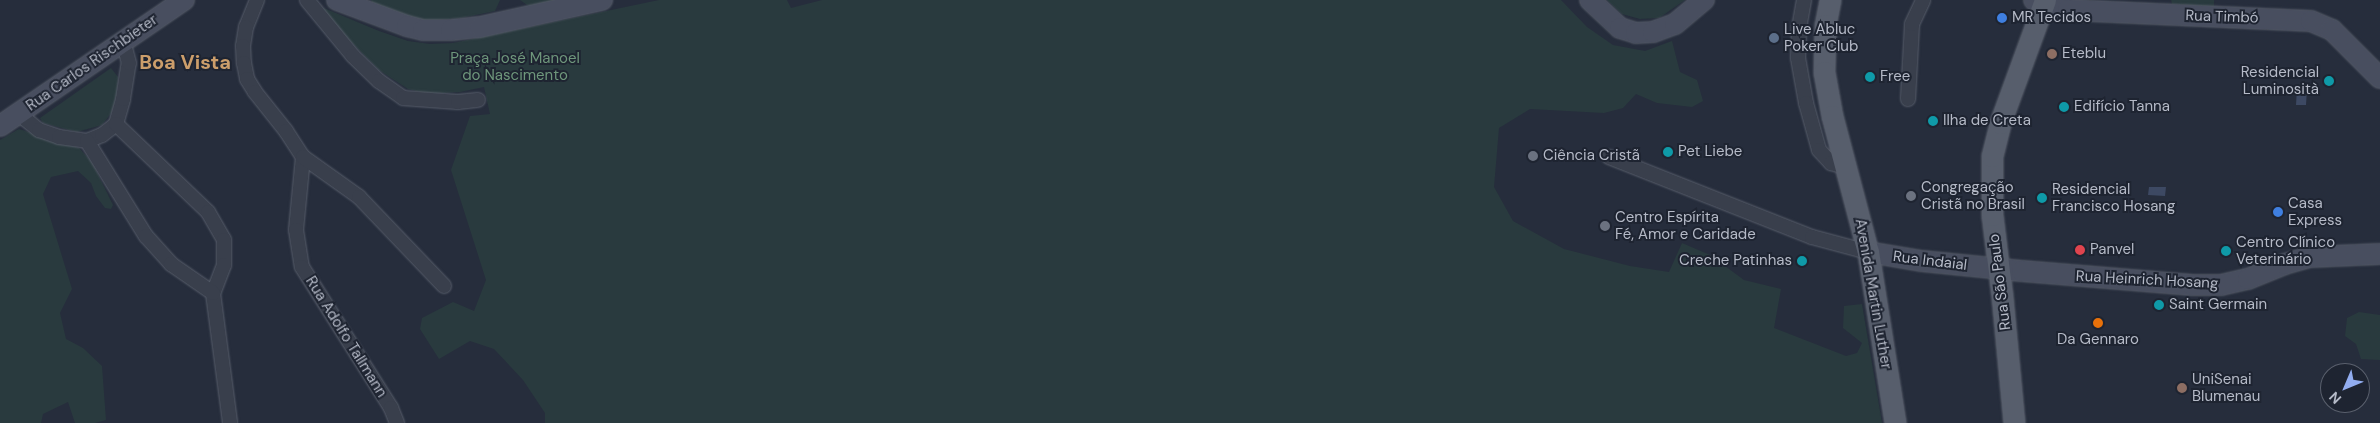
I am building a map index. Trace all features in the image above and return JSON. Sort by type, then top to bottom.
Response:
[{"type":"main road","name":"Rua Carlos Rischbieter","points":[[0,126],[184,0]]},
{"type":"main road","points":[[338,0],[407,26],[423,30],[451,30],[480,27],[602,0]]},
{"type":"main road","points":[[1590,0],[1620,28],[1636,33],[1653,32],[1675,24],[1704,0]]},
{"type":"main road","name":"Avenida Martin Luther","points":[[1830,0],[1825,25],[1824,72],[1845,167],[1868,252],[1895,423]]},
{"type":"main road","name":"Rua Timbó","points":[[2041,1],[2076,10],[2311,21],[2332,30],[2380,78]]},
{"type":"main road","name":"Rua São Paulo","points":[[2014,423],[1992,215],[1992,156],[2000,123],[2041,1]]},
{"type":"main road","name":"Rua Indaial","points":[[1868,252],[1922,261],[1999,269]]},
{"type":"main road","name":"Rua Heinrich Hosang","points":[[1999,269],[2123,280],[2221,285],[2248,279],[2285,264],[2310,257],[2380,254]]},
{"type":"street","points":[[257,0],[246,27],[243,46],[247,79],[303,157],[359,197],[444,286]]},
{"type":"street","points":[[307,0],[353,56],[379,81],[403,98],[448,102],[478,100]]},
{"type":"street","points":[[1804,0],[1799,28],[1798,58],[1806,103],[1819,150],[1831,163],[1845,167]]},
{"type":"street","points":[[1908,99],[1912,24],[1923,0]]},
{"type":"street","points":[[20,114],[39,130],[59,137],[87,141],[102,135],[116,124],[123,99],[129,64],[123,41]]},
{"type":"street","points":[[116,124],[193,197],[215,223],[224,240],[224,264],[214,293],[230,423]]},
{"type":"street","points":[[87,141],[150,241],[172,264],[214,293]]},
{"type":"street","name":"Rua Adolfo Tallmann","points":[[303,157],[296,230],[302,267],[391,408],[397,423]]},
{"type":"street","name":"Rua Indaial","points":[[1609,157],[1812,237],[1868,252]]},
{"type":"green space","points":[[371,0],[500,0],[495,11],[461,18],[425,21],[390,15],[373,4]]},
{"type":"green space","points":[[520,0],[557,0],[530,7]]},
{"type":"green space","name":"Praça José Manoel do Nascimento","points":[[659,0],[787,0],[791,8],[822,0],[1561,0],[1587,27],[1613,45],[1645,51],[1672,41],[1680,72],[1697,80],[1703,101],[1692,107],[1657,103],[1636,94],[1623,108],[1604,113],[1530,109],[1499,128],[1494,187],[1513,221],[1564,249],[1630,266],[1669,272],[1682,243],[1710,255],[1744,280],[1781,289],[1774,328],[1846,356],[1857,353],[1862,343],[1843,328],[1844,306],[1862,304],[1882,423],[545,423],[545,413],[523,380],[494,349],[470,341],[439,359],[420,329],[422,318],[453,302],[474,311],[486,280],[451,170],[470,116],[490,114],[484,87],[460,92],[428,94],[408,89],[379,70],[337,28],[319,6],[408,41],[430,44],[453,43]]},
{"type":"green space","points":[[1607,0],[1685,0],[1659,18],[1640,19],[1622,14]]},
{"type":"green space","points":[[2171,0],[2214,0],[2214,7],[2172,4]]},
{"type":"green space","points":[[111,68],[118,77],[117,93],[112,112],[102,125],[77,132],[43,123],[40,118]]},
{"type":"green space","points":[[19,129],[79,148],[92,162],[113,205],[111,209],[105,208],[96,196],[91,183],[78,171],[51,177],[43,194],[72,289],[60,313],[66,339],[83,348],[102,366],[106,420],[95,423],[75,423],[68,402],[43,414],[41,423],[0,423],[0,140]]},
{"type":"green space","points":[[2359,312],[2380,315],[2380,360],[2361,359],[2356,344],[2345,336],[2347,318]]},
{"type":"water","points":[[2297,88],[2307,88],[2306,105],[2296,105]]},
{"type":"water","points":[[2149,187],[2166,187],[2165,196],[2148,195]]},
{"type":"place","name":"MR Tecidos","points":[[2002,18]]},
{"type":"place","name":"Live Abluc Poker Club","points":[[1774,38]]},
{"type":"place","name":"Eteblu","points":[[2052,54]]},
{"type":"place","name":"Free","points":[[1870,77]]},
{"type":"place","name":"Residencial Luminosità","points":[[2329,81]]},
{"type":"place","name":"Edifício Tanna","points":[[2064,107]]},
{"type":"place","name":"Ilha de Creta","points":[[1933,121]]},
{"type":"place","name":"Pet Liebe","points":[[1668,152]]},
{"type":"place","name":"Ciência Cristã","points":[[1533,156]]},
{"type":"place","name":"Congregação Cristã no Brasil","points":[[1911,196]]},
{"type":"place","name":"Residencial Francisco Hosang","points":[[2042,198]]},
{"type":"place","name":"Casa Express","points":[[2278,212]]},
{"type":"place","name":"Centro Espírita Fé, Amor e Caridade","points":[[1605,226]]},
{"type":"place","name":"Panvel","points":[[2080,250]]},
{"type":"place","name":"Centro Clínico Veterinário","points":[[2226,251]]},
{"type":"place","name":"Creche Patinhas","points":[[1802,261]]},
{"type":"place","name":"Saint Germain","points":[[2159,305]]},
{"type":"place","name":"Da Gennaro","points":[[2098,323]]},
{"type":"place","name":"UniSenai Blumenau","points":[[2182,388]]},
{"type":"district","name":"Boa Vista","points":[[185,62]]}]
